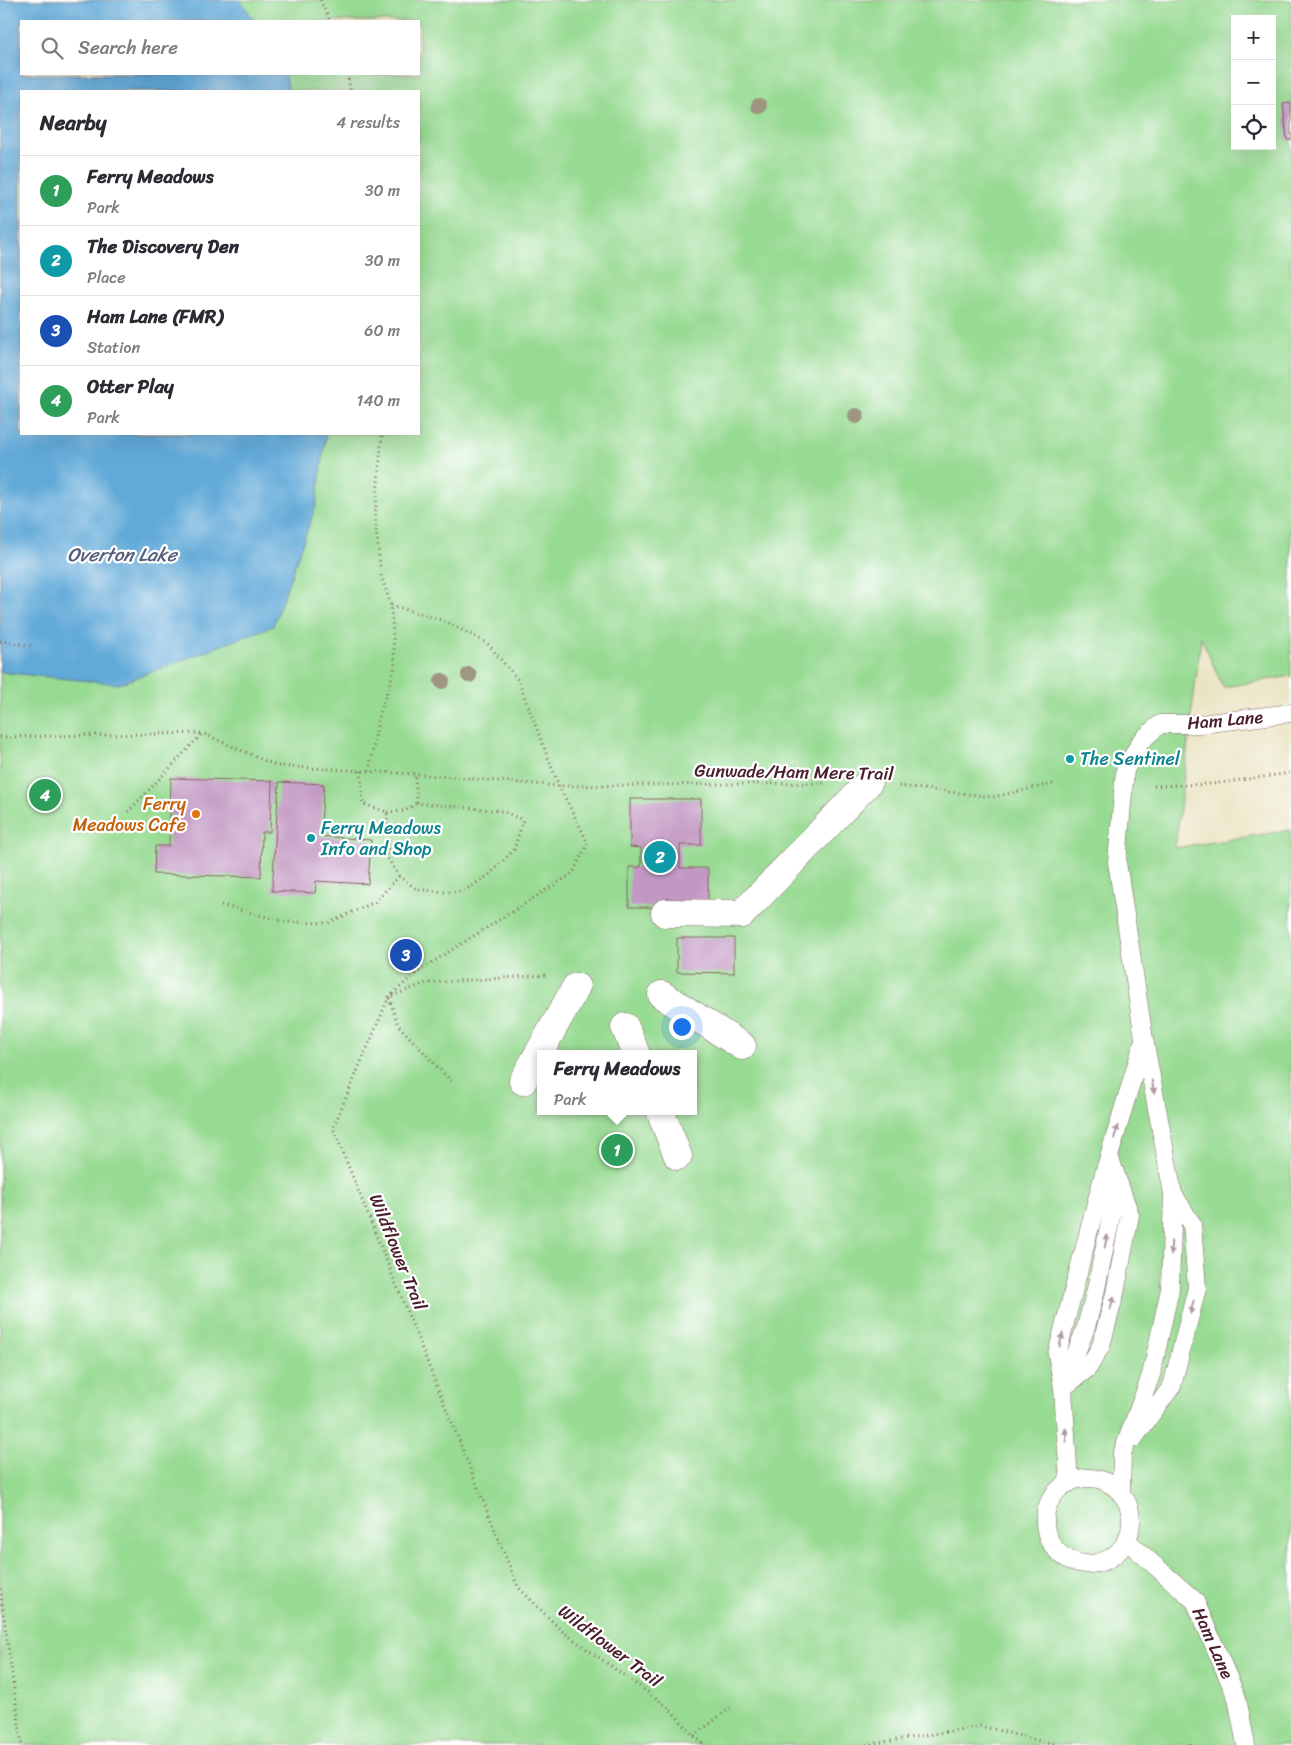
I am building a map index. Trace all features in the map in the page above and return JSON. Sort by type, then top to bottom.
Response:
[{"type":"street","points":[[665,913],[742,914],[868,783]]},
{"type":"street","points":[[540,1050],[576,987]]},
{"type":"street","points":[[662,995],[742,1046]]},
{"type":"street","points":[[625,1027],[634,1050]]},
{"type":"street","points":[[523,1081],[537,1056]]},
{"type":"street","points":[[662,1115],[678,1156]]},
{"type":"lane","name":"Ham Lane","points":[[1144,1039],[1117,862],[1125,770],[1141,741],[1160,724],[1201,724],[1291,713]]},
{"type":"lane","points":[[1069,1482],[1063,1388],[1057,1354],[1109,1156],[1144,1039]]},
{"type":"lane","points":[[1121,1494],[1122,1454],[1152,1375],[1170,1289],[1173,1194],[1144,1039]]},
{"type":"lane","points":[[1063,1388],[1088,1368],[1101,1346],[1115,1293],[1130,1215],[1109,1156]]},
{"type":"lane","points":[[1122,1454],[1172,1386],[1196,1288],[1192,1224],[1173,1194]]},
{"type":"lane","points":[[1083,1478],[1097,1479],[1110,1484],[1121,1494],[1127,1504],[1130,1528],[1126,1540],[1110,1558],[1093,1564],[1075,1563],[1055,1550],[1048,1540],[1045,1528],[1045,1514],[1050,1501],[1058,1490],[1069,1482],[1083,1478]]},
{"type":"lane","name":"Ham Lane","points":[[1126,1540],[1194,1601],[1237,1698],[1246,1745]]},
{"type":"path","points":[[320,0],[330,20]]},
{"type":"path","points":[[347,75],[351,90]]},
{"type":"path","points":[[369,771],[378,720],[396,666],[391,605],[381,574],[375,518],[382,435]]},
{"type":"path","points":[[391,605],[445,621],[487,643],[518,680],[559,786]]},
{"type":"path","points":[[0,642],[33,646]]},
{"type":"path","points":[[0,737],[202,733]]},
{"type":"path","points":[[128,812],[202,733]]},
{"type":"path","name":"Gunwade/Ham Mere Trail","points":[[202,733],[277,766],[415,774],[559,786],[868,783],[993,797],[1056,783]]},
{"type":"path","points":[[361,771],[363,804],[387,812],[405,811],[417,803],[502,811],[523,820],[514,850],[489,875],[464,891],[444,892],[416,889],[399,876],[388,860],[387,812]]},
{"type":"path","points":[[1154,786],[1212,784],[1291,773]]},
{"type":"path","points":[[415,774],[417,803]]},
{"type":"path","name":"Wildflower Trail","points":[[559,786],[588,844],[573,873],[417,972],[389,997],[333,1128],[518,1587],[563,1632],[667,1706],[694,1736],[705,1745]]},
{"type":"path","points":[[221,905],[286,922],[328,923],[375,902],[399,876]]},
{"type":"path","points":[[451,1081],[398,1025],[389,997],[426,983],[547,975]]},
{"type":"path","points":[[0,1589],[22,1745]]},
{"type":"path","points":[[694,1736],[730,1708]]},
{"type":"path","points":[[866,1745],[981,1726],[1056,1745]]},
{"type":"green space","points":[[0,0],[1291,0],[1291,676],[1223,687],[1201,637],[1175,848],[1291,830],[1291,1745],[0,1745]]},
{"type":"water","name":"Overton Lake","points":[[0,0],[240,0],[254,20],[20,20],[20,75],[285,75],[289,90],[20,90],[20,435],[326,435],[316,506],[273,626],[119,684],[0,672]]},
{"type":"building","points":[[1291,103],[1291,140],[1287,140],[1283,104]]},
{"type":"building","points":[[171,778],[272,781],[270,832],[262,832],[261,877],[154,874],[155,846],[169,846]]},
{"type":"building","name":"Ferry Meadows Info and Shop","points":[[279,782],[324,784],[320,836],[371,840],[368,884],[316,881],[315,893],[272,891]]},
{"type":"building","points":[[630,799],[701,799],[701,845],[680,845],[680,868],[708,868],[708,908],[629,907],[629,867],[641,867],[641,848],[630,847]]},
{"type":"building","points":[[677,938],[734,938],[734,973],[677,972]]},
{"type":"place","name":"The Sentinel","points":[[1070,759]]},
{"type":"place","name":"Otter Play","points":[[45,795]]},
{"type":"place","name":"Ferry Meadows Cafe","points":[[196,814]]},
{"type":"place","name":"Ferry Meadows Info and Shop","points":[[311,838]]},
{"type":"place","name":"The Discovery Den","points":[[660,857]]},
{"type":"place","name":"Ham Lane (FMR)","points":[[406,955]]},
{"type":"place","name":"Ferry Meadows","points":[[617,1150]]}]
